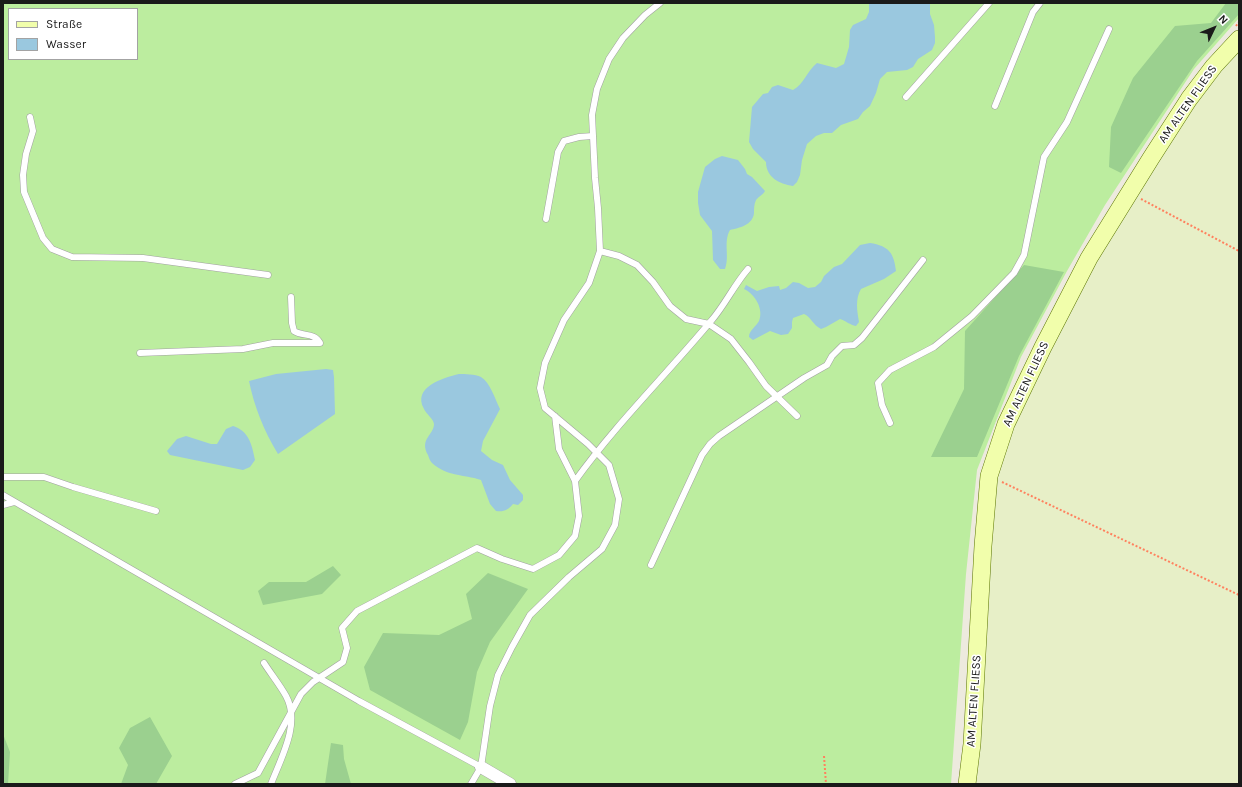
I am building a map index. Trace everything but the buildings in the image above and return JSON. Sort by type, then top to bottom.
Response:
[{"type":"main road","name":"AM ALTEN FLIESS","points":[[967,784],[972,744],[983,546],[989,476],[1006,424],[1043,347],[1089,258],[1189,99],[1237,33]]},
{"type":"street","points":[[481,766],[510,784]]},
{"type":"lane","points":[[471,784],[481,766],[490,706],[498,675],[512,647],[530,615],[569,577],[602,549],[615,524],[619,499],[609,465],[545,408],[540,388],[545,363],[564,320],[589,283],[600,251],[592,115],[598,89],[609,59],[623,38],[644,15],[660,3]]},
{"type":"lane","points":[[906,97],[989,3]]},
{"type":"lane","points":[[995,106],[1033,12],[1040,3]]},
{"type":"lane","points":[[890,423],[882,404],[878,383],[890,370],[915,358],[940,343],[972,316],[1014,273],[1024,255],[1036,203],[1044,157],[1067,122],[1109,30]]},
{"type":"lane","points":[[30,117],[33,131],[26,154],[23,175],[24,192],[43,238],[52,249],[72,257],[143,258],[268,275]]},
{"type":"lane","points":[[546,219],[558,152],[564,141],[579,137],[593,136]]},
{"type":"lane","points":[[600,251],[618,256],[637,265],[670,306],[686,319],[709,324],[731,339],[766,386],[797,416]]},
{"type":"lane","points":[[652,565],[702,455],[710,444],[719,436],[804,378],[827,365],[832,356],[842,346],[854,345],[862,338],[923,260]]},
{"type":"lane","points":[[575,481],[596,452],[709,324],[737,282],[748,269]]},
{"type":"lane","points":[[140,353],[244,349],[273,343],[320,343],[317,338],[310,335],[299,334],[294,331],[292,323],[291,297]]},
{"type":"lane","points":[[235,784],[258,773],[301,694],[313,682],[343,662],[347,648],[342,628],[357,611],[477,548],[502,559],[533,569],[559,556],[575,536],[579,516],[575,481],[559,449],[555,416]]},
{"type":"lane","points":[[3,477],[44,477],[73,488],[156,511]]},
{"type":"lane","points":[[3,495],[359,701],[481,766]]},
{"type":"lane","points":[[3,505],[14,502]]},
{"type":"lane","points":[[264,663],[287,697],[291,710],[291,729],[271,784]]},
{"type":"path","points":[[1237,33],[1239,22]]},
{"type":"path","points":[[1130,193],[1239,251]]},
{"type":"path","points":[[989,476],[1239,595]]},
{"type":"path","points":[[824,756],[826,784]]},
{"type":"green space","points":[[3,3],[1239,3],[1239,18],[1194,69],[1105,205],[1067,271],[1021,357],[977,470],[966,574],[951,784],[3,784]]},
{"type":"green space","points":[[1226,3],[1239,3],[1239,14],[1197,61],[1121,173],[1109,167],[1111,127],[1133,78],[1175,26],[1211,23]]},
{"type":"green space","points":[[1239,49],[1239,784],[975,784],[991,509],[997,473],[1011,429],[1090,268],[1208,82]]},
{"type":"green space","points":[[1024,265],[1064,272],[1019,356],[977,457],[931,457],[964,389],[965,331]]},
{"type":"green space","points":[[333,566],[341,575],[322,594],[263,605],[258,591],[269,582],[306,582]]},
{"type":"green space","points":[[488,573],[528,589],[490,642],[477,672],[468,722],[460,740],[370,690],[364,667],[383,633],[439,635],[472,619],[466,594]]},
{"type":"green space","points":[[150,717],[172,756],[156,784],[121,784],[128,765],[119,748],[130,728]]},
{"type":"green space","points":[[3,734],[10,752],[8,784],[3,784]]},
{"type":"green space","points":[[331,743],[343,745],[344,759],[351,784],[325,784]]},
{"type":"water","points":[[869,3],[930,3],[930,14],[934,25],[935,37],[935,43],[932,50],[918,59],[913,67],[907,70],[887,72],[880,79],[870,106],[858,119],[841,125],[832,133],[824,133],[816,136],[807,144],[797,182],[793,186],[783,184],[771,176],[768,172],[766,162],[753,149],[749,142],[752,107],[763,94],[768,93],[772,87],[778,85],[793,90],[803,81],[817,63],[836,68],[844,64],[849,47],[850,30],[853,25],[866,19],[869,12]]},
{"type":"water","points":[[722,156],[738,160],[747,174],[752,177],[765,191],[756,200],[753,217],[751,220],[745,225],[730,230],[727,239],[727,259],[725,269],[720,269],[713,260],[712,231],[700,215],[698,203],[698,192],[705,167],[715,159]]},
{"type":"water","points":[[870,243],[882,246],[889,251],[894,259],[896,271],[884,279],[861,289],[857,301],[859,322],[856,326],[840,319],[821,329],[804,314],[793,318],[792,328],[788,334],[781,335],[770,331],[753,340],[749,337],[750,332],[759,321],[760,312],[758,302],[752,294],[744,289],[746,285],[757,291],[769,287],[779,286],[780,290],[786,288],[793,282],[799,283],[808,288],[815,287],[821,282],[824,276],[834,267],[842,264],[860,245]]},
{"type":"water","points":[[326,369],[333,370],[335,414],[278,454],[260,418],[249,381],[276,374]]},
{"type":"water","points":[[459,374],[476,375],[484,379],[490,387],[500,409],[483,441],[481,451],[492,460],[503,465],[510,480],[523,495],[523,500],[518,505],[513,504],[506,510],[496,511],[490,504],[481,480],[450,473],[438,468],[432,463],[426,450],[426,441],[434,424],[424,409],[421,401],[422,395],[426,389],[438,381]]},
{"type":"water","points":[[233,426],[243,431],[249,439],[254,454],[255,460],[250,467],[243,470],[170,455],[167,451],[177,439],[186,436],[211,444],[217,444],[226,429]]}]
